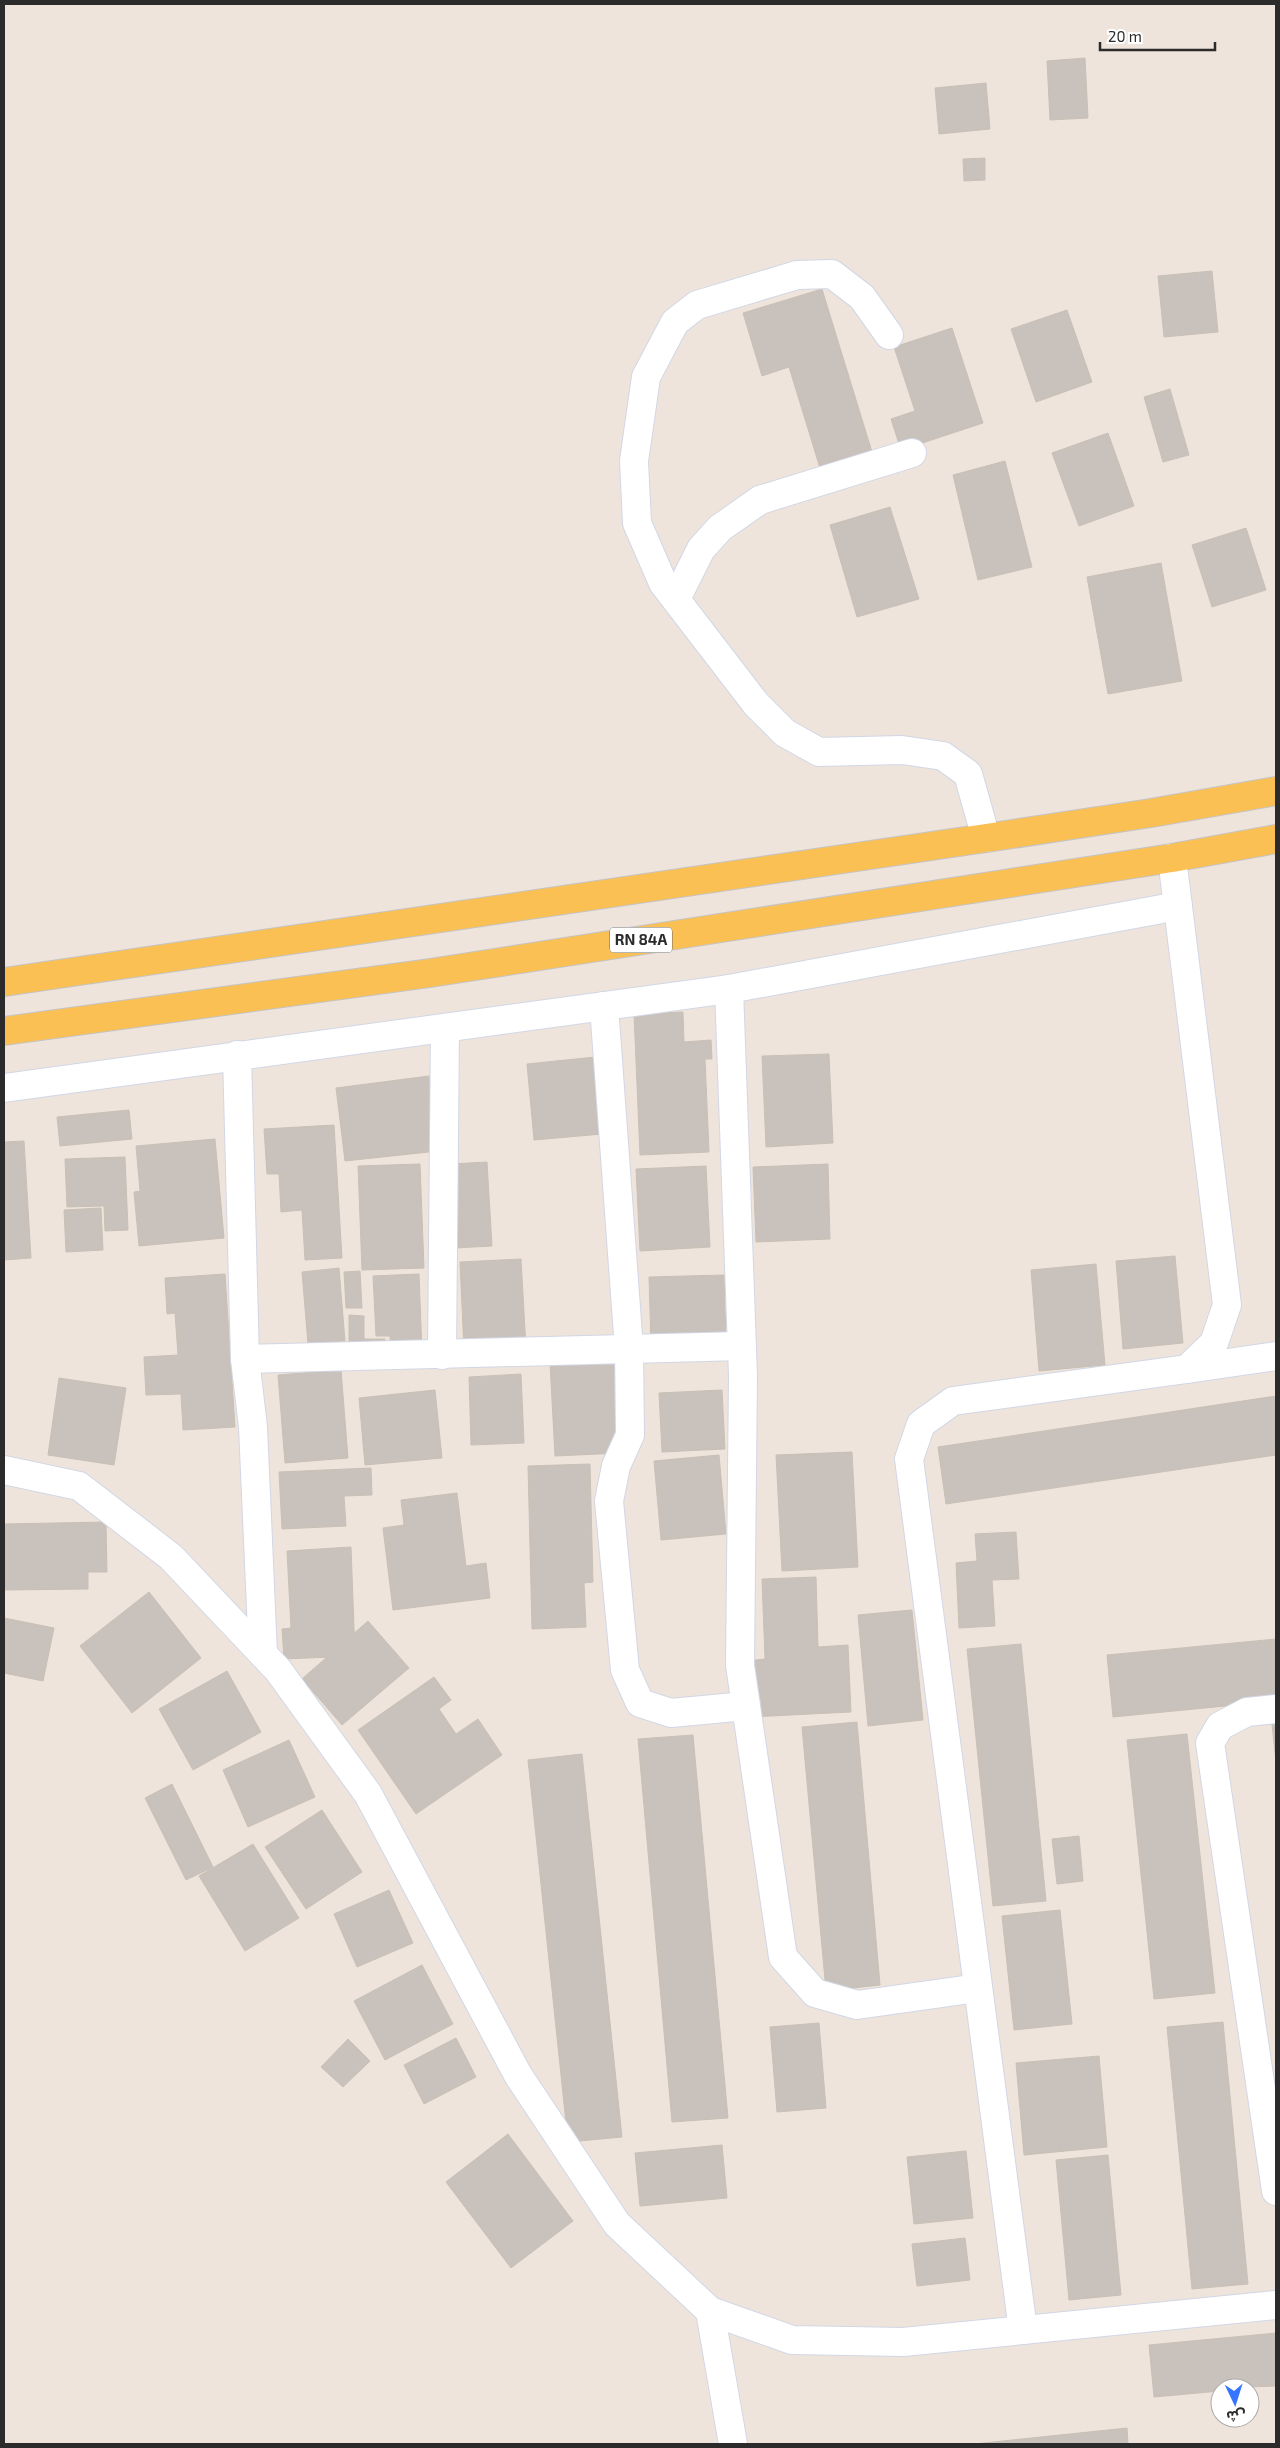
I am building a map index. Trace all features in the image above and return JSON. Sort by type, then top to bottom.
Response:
[{"type":"main road","points":[[4,982],[986,838],[1150,813],[1276,791]]},
{"type":"main road","name":"RN 84A","points":[[4,1031],[446,970],[1172,858],[1276,839]]},
{"type":"street","points":[[889,335],[862,297],[832,274],[797,275],[697,305],[675,322],[646,377],[634,461],[637,523],[663,583],[756,704],[785,733],[819,752],[902,750],[943,756],[968,774],[986,838]]},
{"type":"street","points":[[676,599],[700,549],[720,528],[760,500],[912,453]]},
{"type":"street","points":[[1172,858],[1228,1305],[1214,1343],[1187,1368]]},
{"type":"street","points":[[4,1088],[729,989],[1178,906]]},
{"type":"street","points":[[729,989],[742,1346],[740,1665],[782,1957],[815,1992],[857,2005],[978,1988]]},
{"type":"street","points":[[604,1006],[629,1350],[630,1435],[616,1466],[609,1501],[625,1670],[640,1703],[671,1712],[746,1706]]},
{"type":"street","points":[[442,1355],[445,1028]]},
{"type":"street","points":[[237,1055],[245,1359],[253,1427],[263,1654]]},
{"type":"street","points":[[245,1359],[742,1346]]},
{"type":"street","points":[[1023,2330],[909,1459],[921,1424],[953,1402],[1276,1356]]},
{"type":"street","points":[[4,1470],[79,1486],[171,1557],[278,1670],[368,1794],[518,2075],[617,2224],[710,2311],[792,2340],[903,2342],[1276,2305]]},
{"type":"street","points":[[1276,1710],[1247,1712],[1220,1726],[1210,1743],[1276,2191]]},
{"type":"street","points":[[710,2311],[733,2444]]},
{"type":"building","points":[[1085,58],[1088,118],[1050,120],[1047,61]]},
{"type":"building","points":[[986,83],[990,129],[939,134],[935,88]]},
{"type":"building","points":[[985,158],[985,180],[964,181],[963,159]]},
{"type":"building","points":[[1212,271],[1218,332],[1164,337],[1158,276]]},
{"type":"building","points":[[822,289],[872,452],[820,468],[789,367],[762,376],[743,313]]},
{"type":"building","points":[[1067,310],[1092,382],[1036,402],[1011,329]]},
{"type":"building","points":[[952,328],[983,423],[901,450],[891,419],[915,411],[894,347]]},
{"type":"building","points":[[1170,389],[1189,455],[1163,462],[1144,397]]},
{"type":"building","points":[[1108,433],[1134,506],[1079,526],[1052,453]]},
{"type":"building","points":[[1005,461],[1032,567],[978,580],[953,475]]},
{"type":"building","points":[[890,507],[919,599],[857,617],[830,525]]},
{"type":"building","points":[[1246,528],[1266,590],[1212,607],[1192,545]]},
{"type":"building","points":[[1161,563],[1182,681],[1108,694],[1087,577]]},
{"type":"building","points":[[683,1012],[684,1042],[711,1040],[712,1059],[705,1059],[709,1152],[640,1155],[634,1014]]},
{"type":"building","points":[[829,1054],[833,1143],[766,1147],[762,1056]]},
{"type":"building","points":[[595,1057],[602,1134],[534,1140],[527,1064]]},
{"type":"building","points":[[429,1076],[438,1151],[345,1161],[336,1088]]},
{"type":"building","points":[[129,1110],[132,1139],[60,1146],[57,1117]]},
{"type":"building","points":[[334,1125],[342,1258],[305,1260],[302,1210],[281,1212],[279,1174],[267,1174],[264,1129]]},
{"type":"building","points":[[215,1139],[224,1238],[139,1246],[134,1192],[140,1191],[136,1146]]},
{"type":"building","points":[[24,1141],[31,1258],[4,1260],[4,1142]]},
{"type":"building","points":[[125,1157],[128,1230],[105,1231],[104,1206],[67,1207],[65,1159]]},
{"type":"building","points":[[487,1162],[492,1246],[456,1248],[451,1164]]},
{"type":"building","points":[[420,1164],[424,1268],[362,1270],[358,1166]]},
{"type":"building","points":[[828,1164],[830,1239],[756,1242],[753,1167]]},
{"type":"building","points":[[706,1166],[710,1247],[640,1251],[636,1169]]},
{"type":"building","points":[[101,1208],[103,1250],[66,1252],[64,1210]]},
{"type":"building","points":[[1175,1256],[1183,1343],[1123,1349],[1116,1261]]},
{"type":"building","points":[[521,1259],[526,1348],[464,1351],[460,1262]]},
{"type":"building","points":[[1096,1264],[1105,1365],[1039,1371],[1031,1270]]},
{"type":"building","points":[[339,1268],[345,1341],[308,1344],[302,1272]]},
{"type":"building","points":[[360,1271],[362,1308],[346,1308],[344,1272]]},
{"type":"building","points":[[225,1274],[235,1427],[183,1430],[181,1394],[146,1395],[144,1357],[178,1355],[175,1313],[167,1314],[165,1278]]},
{"type":"building","points":[[419,1274],[422,1353],[391,1355],[390,1336],[376,1336],[373,1276]]},
{"type":"building","points":[[724,1275],[726,1341],[651,1344],[649,1277]]},
{"type":"building","points":[[349,1315],[364,1316],[364,1339],[385,1339],[384,1357],[349,1357]]},
{"type":"building","points":[[616,1360],[621,1453],[555,1456],[550,1363]]},
{"type":"building","points":[[341,1370],[348,1458],[285,1463],[278,1375]]},
{"type":"building","points":[[521,1374],[524,1443],[471,1445],[469,1377]]},
{"type":"building","points":[[59,1378],[126,1388],[114,1465],[48,1455]]},
{"type":"building","points":[[435,1390],[442,1458],[365,1465],[359,1398]]},
{"type":"building","points":[[722,1390],[725,1449],[662,1452],[659,1393]]},
{"type":"building","points":[[1276,1396],[1276,1455],[946,1504],[938,1447]]},
{"type":"building","points":[[852,1452],[858,1567],[782,1571],[776,1455]]},
{"type":"building","points":[[719,1455],[726,1534],[661,1540],[654,1461]]},
{"type":"building","points":[[590,1464],[593,1582],[584,1583],[586,1627],[532,1629],[528,1466]]},
{"type":"building","points":[[371,1468],[372,1495],[344,1496],[346,1526],[282,1529],[279,1472]]},
{"type":"building","points":[[457,1493],[466,1566],[486,1563],[490,1598],[393,1610],[383,1528],[404,1525],[401,1500]]},
{"type":"building","points":[[106,1522],[107,1572],[88,1572],[88,1589],[4,1590],[4,1524]]},
{"type":"building","points":[[1016,1532],[1019,1579],[992,1580],[995,1626],[959,1628],[956,1563],[977,1561],[975,1534]]},
{"type":"building","points":[[351,1547],[355,1656],[284,1659],[282,1629],[291,1628],[287,1551]]},
{"type":"building","points":[[816,1577],[818,1647],[848,1645],[851,1712],[750,1717],[747,1661],[765,1659],[762,1579]]},
{"type":"building","points":[[149,1592],[201,1658],[132,1713],[80,1646]]},
{"type":"building","points":[[912,1610],[923,1720],[868,1726],[858,1615]]},
{"type":"building","points":[[4,1618],[54,1628],[43,1681],[4,1673]]},
{"type":"building","points":[[368,1621],[409,1668],[342,1725],[302,1679]]},
{"type":"building","points":[[1276,1639],[1276,1701],[1113,1717],[1107,1655]]},
{"type":"building","points":[[1021,1644],[1046,1901],[993,1906],[967,1649]]},
{"type":"building","points":[[227,1671],[261,1732],[193,1770],[159,1709]]},
{"type":"building","points":[[434,1677],[451,1700],[439,1709],[456,1734],[478,1719],[502,1755],[416,1814],[358,1730]]},
{"type":"building","points":[[857,1722],[880,1985],[826,1991],[802,1727]]},
{"type":"building","points":[[1272,1724],[1276,1724],[1276,1762]]},
{"type":"building","points":[[1187,1734],[1215,1993],[1154,1999],[1127,1740]]},
{"type":"building","points":[[693,1735],[728,2118],[672,2122],[638,1739]]},
{"type":"building","points":[[289,1740],[315,1797],[248,1827],[223,1770]]},
{"type":"building","points":[[582,1754],[622,2137],[568,2142],[528,1760]]},
{"type":"building","points":[[172,1784],[213,1867],[186,1880],[145,1798]]},
{"type":"building","points":[[322,1810],[362,1872],[306,1909],[265,1847]]},
{"type":"building","points":[[1079,1836],[1083,1881],[1057,1884],[1052,1839]]},
{"type":"building","points":[[253,1844],[299,1918],[245,1951],[199,1876]]},
{"type":"building","points":[[389,1890],[413,1943],[357,1967],[334,1914]]},
{"type":"building","points":[[1060,1910],[1072,2024],[1014,2030],[1002,1916]]},
{"type":"building","points":[[422,1965],[453,2024],[385,2060],[354,2001]]},
{"type":"building","points":[[1223,2022],[1248,2284],[1192,2289],[1167,2027]]},
{"type":"building","points":[[819,2023],[826,2108],[777,2112],[770,2027]]},
{"type":"building","points":[[456,2038],[476,2077],[424,2104],[404,2065]]},
{"type":"building","points":[[348,2039],[370,2061],[343,2087],[321,2067]]},
{"type":"building","points":[[1099,2056],[1107,2147],[1024,2155],[1016,2063]]},
{"type":"building","points":[[508,2134],[573,2221],[511,2268],[446,2182]]},
{"type":"building","points":[[722,2145],[727,2198],[640,2206],[635,2153]]},
{"type":"building","points":[[966,2151],[973,2218],[914,2224],[907,2157]]},
{"type":"building","points":[[1108,2155],[1121,2295],[1069,2300],[1056,2160]]},
{"type":"building","points":[[965,2238],[970,2280],[917,2286],[912,2244]]},
{"type":"building","points":[[1276,2333],[1276,2386],[1260,2387],[1260,2378],[1210,2378],[1210,2392],[1154,2397],[1149,2345]]},
{"type":"building","points":[[1127,2428],[1128,2444],[974,2444]]}]
